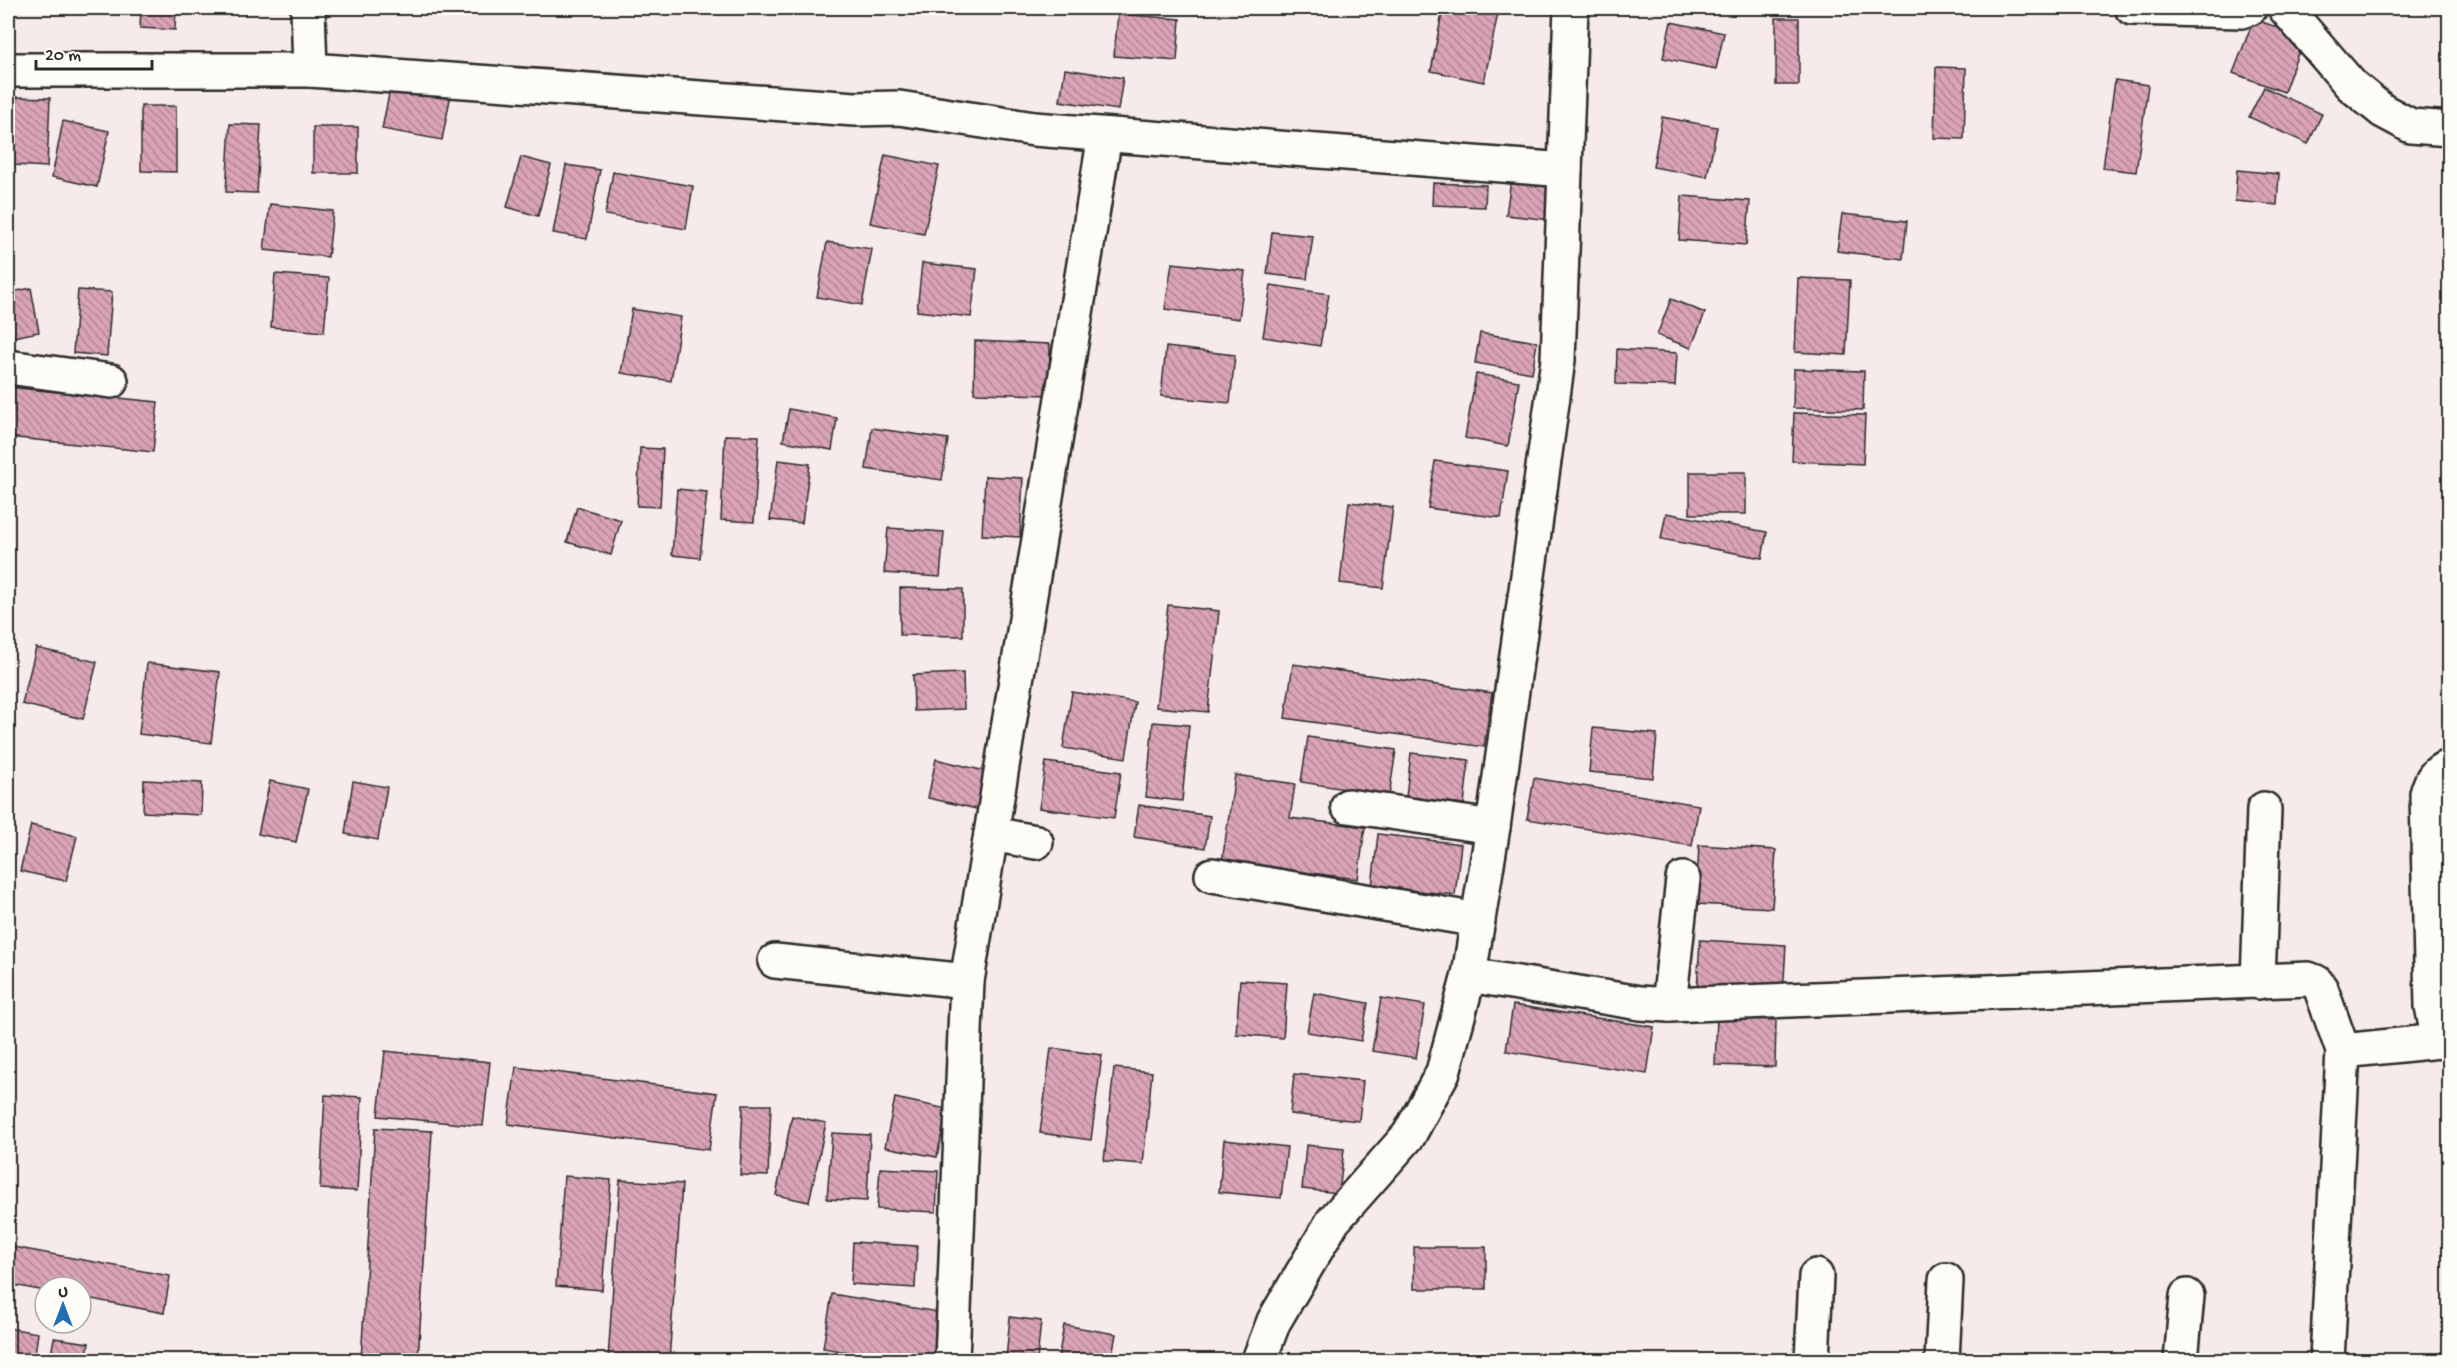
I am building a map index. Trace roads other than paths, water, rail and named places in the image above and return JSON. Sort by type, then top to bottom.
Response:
[{"type":"street","points":[[308,8],[310,70]]},
{"type":"street","points":[[1259,1360],[1274,1320],[1333,1221],[1409,1135],[1438,1082],[1443,1072],[1469,975],[1493,827],[1558,360],[1572,8]]},
{"type":"street","points":[[2132,8],[2241,11],[2250,8]]},
{"type":"street","points":[[2285,8],[2351,86],[2384,111],[2411,126],[2450,129]]},
{"type":"street","points":[[8,70],[310,70],[843,108],[899,108],[1034,129],[1565,171]]},
{"type":"street","points":[[961,1359],[967,981],[1105,135]]},
{"type":"street","points":[[8,367],[111,381]]},
{"type":"street","points":[[2343,1051],[2444,1042],[2432,1006],[2440,904],[2427,794],[2430,780],[2438,771],[2450,766]]},
{"type":"street","points":[[1348,806],[1493,827]]},
{"type":"street","points":[[2258,982],[2264,809]]},
{"type":"street","points":[[991,834],[1036,842]]},
{"type":"street","points":[[1212,875],[1478,920]]},
{"type":"street","points":[[1669,1005],[1683,879]]},
{"type":"street","points":[[775,961],[967,981]]},
{"type":"street","points":[[1469,975],[1640,1003],[1669,1005],[2308,979],[2316,982],[2321,989],[2343,1051],[2327,1360]]},
{"type":"street","points":[[1812,1360],[1816,1276]]},
{"type":"street","points":[[1942,1360],[1946,1280]]},
{"type":"street","points":[[2181,1360],[2187,1296]]}]
